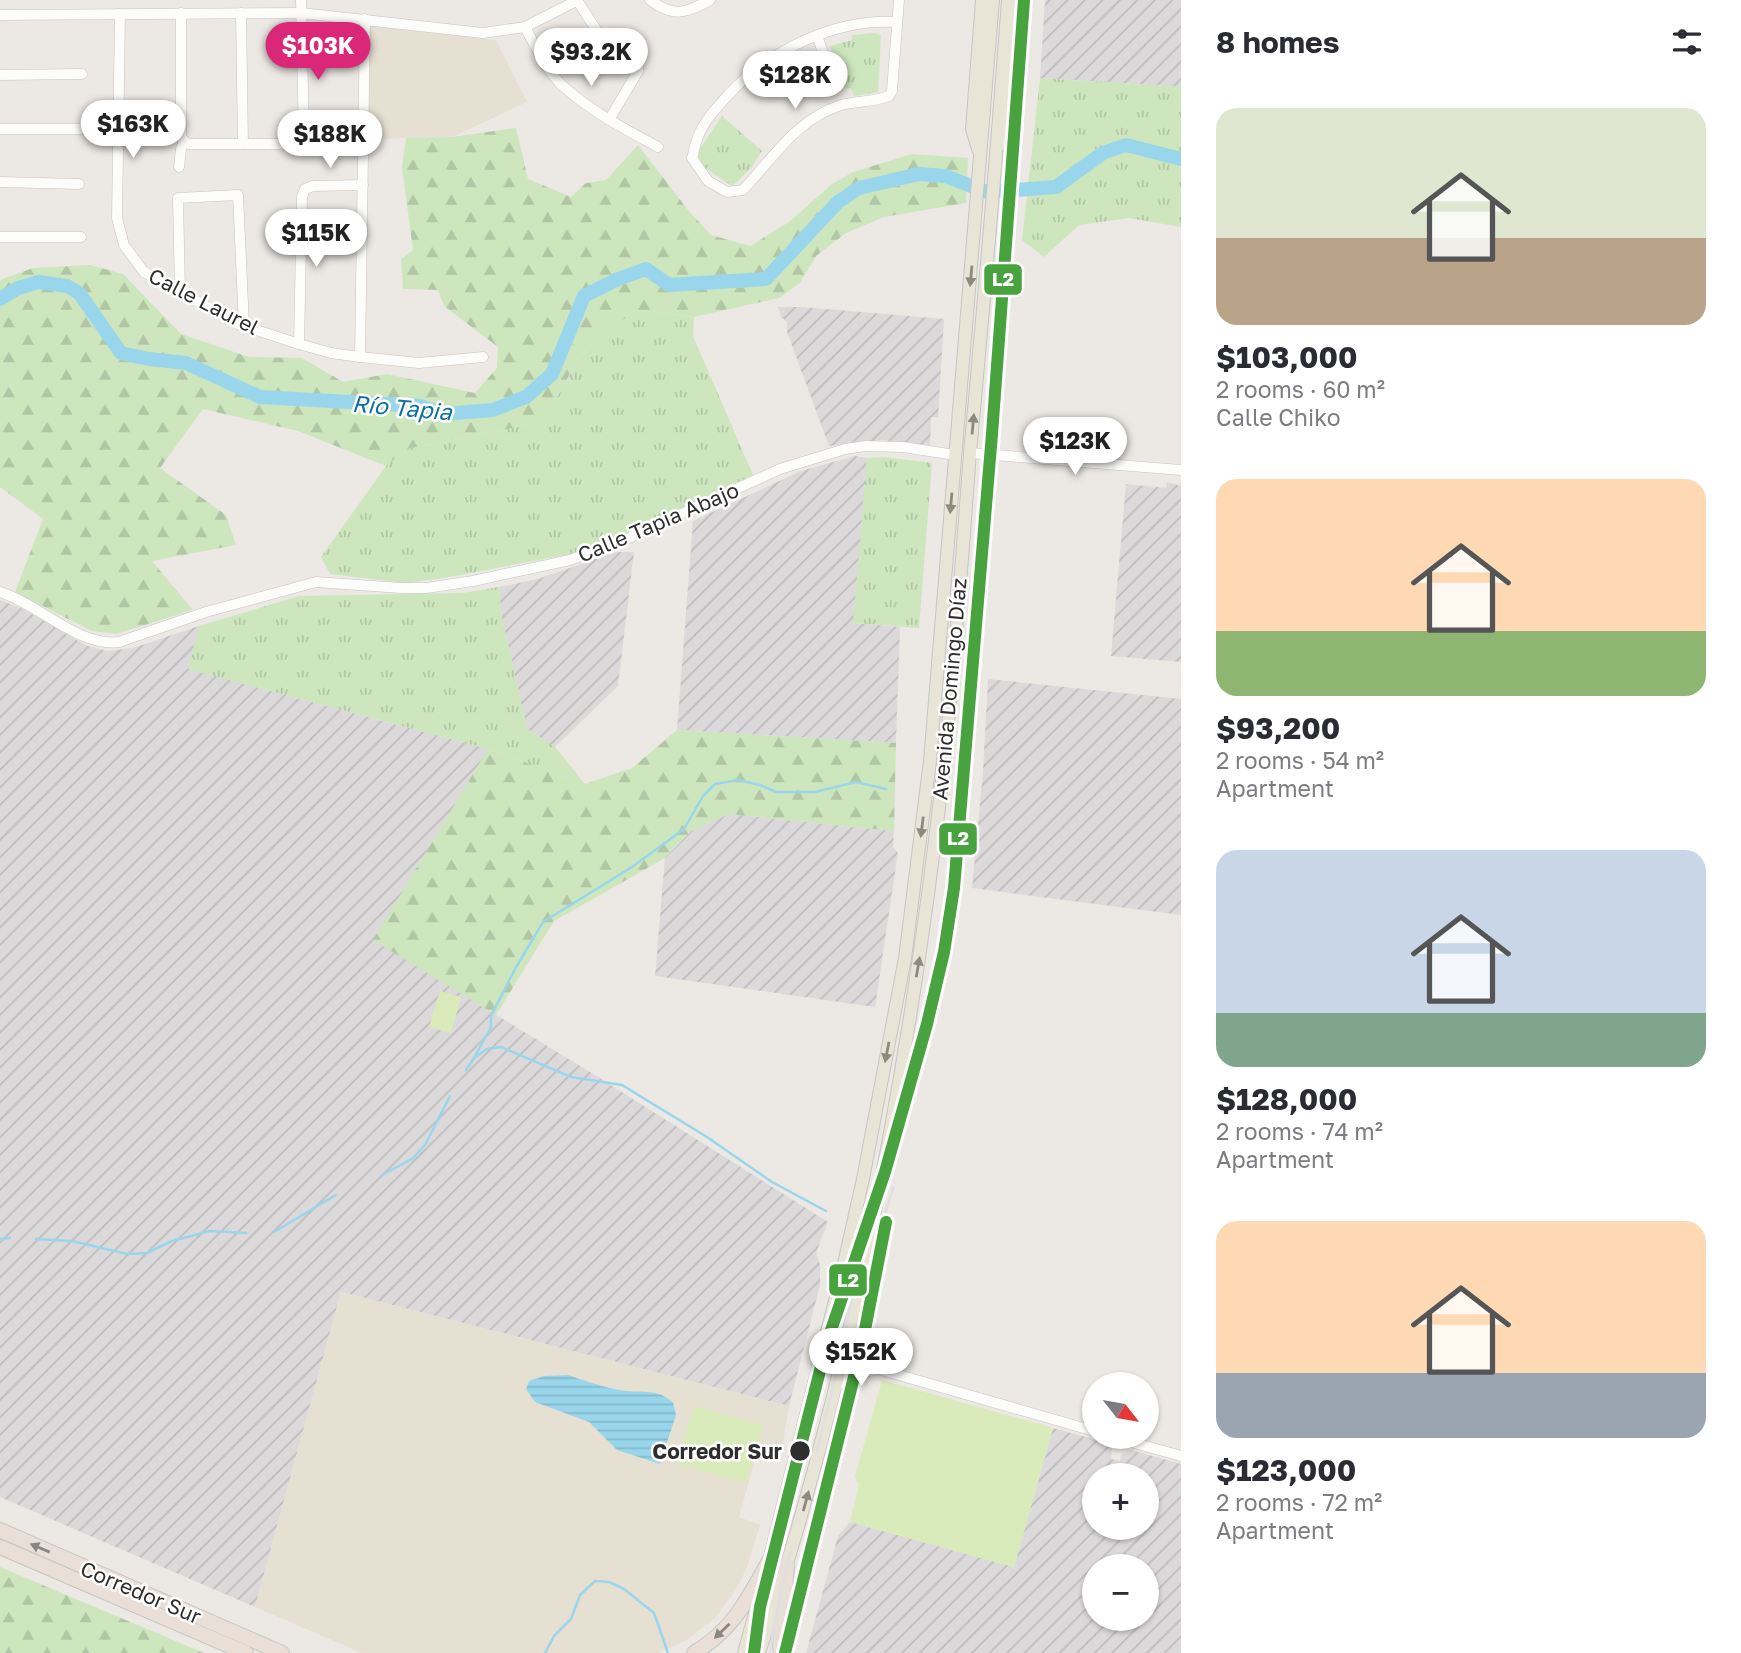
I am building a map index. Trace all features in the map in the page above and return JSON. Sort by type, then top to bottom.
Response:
[{"type":"highway","name":"Corredor Sur","points":[[0,1530],[282,1653]]},
{"type":"highway","name":"Corredor Sur","points":[[0,1547],[246,1653]]},
{"type":"highway","points":[[694,1653],[725,1630],[743,1608],[769,1561]]},
{"type":"highway","points":[[782,1653],[780,1645],[788,1566]]},
{"type":"main road","points":[[981,162],[972,129],[982,0]]},
{"type":"main road","name":"Avenida Domingo Díaz","points":[[744,1653],[823,1354],[863,1179],[905,958],[930,761],[993,0]]},
{"type":"main road","name":"Avenida Domingo Díaz","points":[[759,1653],[788,1566],[847,1337],[884,1157],[919,960],[944,762],[1008,0]]},
{"type":"main road","points":[[995,164],[1008,127],[1017,0]]},
{"type":"street","points":[[181,13],[181,136],[184,141],[189,144],[296,145],[304,137],[301,0]]},
{"type":"street","points":[[0,15],[301,13],[483,33],[525,27],[577,0],[604,42],[638,67],[639,71],[609,120]]},
{"type":"street","points":[[650,0],[670,11],[680,13],[710,0]]},
{"type":"street","points":[[897,22],[865,23],[817,35],[786,50],[746,77],[714,110],[698,136],[692,158],[708,181],[727,192],[743,190],[784,141],[804,124],[842,105],[889,96],[892,91],[899,0]]},
{"type":"street","points":[[241,13],[243,144]]},
{"type":"street","name":"Calle Laurel","points":[[120,14],[117,218],[124,245],[144,272],[244,326],[331,353],[419,363],[483,357]]},
{"type":"street","points":[[360,357],[365,19]]},
{"type":"street","points":[[525,27],[540,55],[563,86],[609,120],[658,147]]},
{"type":"street","points":[[817,35],[835,88]]},
{"type":"street","points":[[786,50],[811,89]]},
{"type":"street","points":[[0,75],[82,74]]},
{"type":"street","points":[[0,129],[81,129]]},
{"type":"street","points":[[179,167],[180,149],[184,141]]},
{"type":"street","points":[[0,182],[79,184]]},
{"type":"street","points":[[299,344],[302,197],[305,189],[313,186],[363,185]]},
{"type":"street","points":[[180,292],[178,198],[238,195],[244,326]]},
{"type":"street","points":[[0,237],[81,237]]},
{"type":"street","name":"Calle Tapia Abajo","points":[[0,592],[26,603],[87,638],[108,644],[206,611],[316,582],[401,589],[426,587],[473,581],[570,560],[618,543],[780,469],[845,449],[866,446],[903,447],[955,455]]},
{"type":"street","points":[[971,453],[1181,470]]},
{"type":"street","points":[[847,1337],[878,1369]]},
{"type":"street","points":[[835,1386],[855,1374],[878,1369],[1082,1428]]},
{"type":"street","points":[[1156,1449],[1181,1456]]},
{"type":"shaded area","points":[[1045,0],[1181,0],[1181,87],[1040,78]]},
{"type":"shaded area","points":[[369,26],[496,40],[527,102],[452,137],[369,139]]},
{"type":"shaded area","points":[[778,307],[944,319],[938,417],[931,417],[930,445],[883,440],[829,446],[787,332],[787,322],[781,317]]},
{"type":"shaded area","points":[[855,456],[867,458],[854,623],[900,627],[896,743],[677,730],[693,521],[801,471]]},
{"type":"shaded area","points":[[1167,482],[1181,486],[1181,662],[1111,656],[1126,484],[1166,488]]},
{"type":"shaded area","points":[[616,552],[634,552],[618,686],[555,747],[527,729],[501,613],[499,587],[538,579]]},
{"type":"shaded area","points":[[0,600],[23,609],[87,646],[108,651],[133,648],[199,626],[189,669],[488,749],[374,940],[828,1222],[816,1253],[820,1265],[820,1285],[789,1406],[341,1292],[255,1607],[0,1497]]},
{"type":"shaded area","points":[[988,679],[1181,699],[1181,915],[972,888]]},
{"type":"shaded area","points":[[729,814],[894,831],[893,847],[898,853],[875,1007],[655,976],[665,858],[691,831]]},
{"type":"shaded area","points":[[341,1292],[789,1406],[782,1449],[759,1445],[739,1517],[760,1525],[746,1570],[733,1594],[715,1618],[687,1640],[659,1653],[362,1653],[255,1607]]},
{"type":"shaded area","points":[[1053,1428],[1082,1436],[1082,1449],[1112,1449],[1111,1459],[1120,1461],[1122,1454],[1131,1450],[1181,1464],[1181,1653],[806,1653],[838,1536],[850,1522],[1014,1567]]},
{"type":"green space","points":[[852,35],[881,35],[878,92],[854,96],[851,88],[845,89],[830,46],[852,40]]},
{"type":"green space","points":[[1040,78],[1181,87],[1181,227],[1129,218],[1079,225],[1044,257],[1022,240]]},
{"type":"green space","points":[[722,116],[762,151],[751,168],[732,186],[704,167],[697,153]]},
{"type":"green space","points":[[516,128],[528,179],[571,197],[586,183],[606,180],[638,145],[688,210],[711,235],[750,246],[789,222],[832,184],[853,172],[912,154],[968,158],[966,203],[884,217],[846,233],[816,256],[800,283],[779,298],[694,317],[635,310],[580,355],[547,416],[518,427],[407,449],[386,466],[298,431],[203,409],[160,468],[226,515],[236,545],[152,561],[193,610],[116,634],[92,631],[15,592],[43,519],[0,487],[0,280],[33,268],[90,265],[123,274],[181,334],[249,357],[302,358],[343,382],[387,374],[475,393],[497,368],[498,347],[444,306],[438,290],[403,289],[401,259],[413,250],[402,167],[406,138],[452,137]]},
{"type":"green space","points":[[635,310],[694,317],[693,336],[753,475],[612,540],[570,554],[405,583],[330,574],[321,557],[386,466],[407,449],[518,427],[547,416],[580,355]]},
{"type":"green space","points":[[884,457],[932,463],[919,628],[853,623],[867,458]]},
{"type":"green space","points":[[499,587],[501,613],[527,729],[555,747],[585,784],[488,749],[188,669],[199,626],[299,596],[462,593]]},
{"type":"green space","points":[[677,730],[896,743],[894,831],[729,814],[691,831],[665,858],[554,921],[496,1015],[373,940],[488,749],[585,784],[632,768]]},
{"type":"green space","points":[[440,991],[461,997],[451,1033],[429,1027]]},
{"type":"green space","points":[[882,1380],[1053,1428],[1014,1567],[850,1522],[859,1485],[855,1477]]},
{"type":"green space","points":[[694,1406],[763,1425],[746,1483],[678,1464]]},
{"type":"green space","points":[[0,1567],[204,1653],[0,1653]]},
{"type":"water","points":[[568,1375],[623,1391],[659,1394],[673,1402],[676,1415],[660,1464],[617,1450],[589,1422],[535,1402],[526,1389],[529,1381],[544,1376]]},
{"type":"waterway","name":"Río Tapia","points":[[0,299],[18,288],[39,282],[67,286],[79,293],[121,353],[186,363],[260,397],[421,406],[443,414],[493,410],[526,397],[552,374],[584,296],[646,269],[669,285],[766,279],[838,202],[859,188],[919,174],[945,176],[987,192],[1056,187],[1103,153],[1126,145],[1181,159]]},
{"type":"waterway","points":[[474,1058],[491,1027],[491,1016],[543,922],[632,867],[684,829],[703,796],[715,784],[738,780],[776,792],[815,792],[856,782],[886,789]]},
{"type":"waterway","points":[[466,1070],[474,1058],[487,1049],[501,1047],[571,1077],[622,1085],[707,1137],[772,1182],[826,1211]]},
{"type":"waterway","points":[[382,1175],[412,1159],[425,1145],[450,1096]]},
{"type":"waterway","points":[[274,1232],[336,1195]]},
{"type":"waterway","points":[[36,1239],[72,1241],[127,1254],[147,1253],[172,1241],[210,1231],[246,1233]]},
{"type":"waterway","points":[[0,1239],[10,1238]]},
{"type":"waterway","points":[[545,1653],[554,1636],[571,1619],[580,1595],[595,1581],[609,1582],[624,1589],[654,1613],[668,1653]]},
{"type":"railway","points":[[860,1298],[893,1188]]},
{"type":"railway","points":[[817,1451],[837,1371],[868,1220]]},
{"type":"railway","points":[[770,1653],[790,1553]]},
{"type":"transit line","name":"L2","points":[[754,1653],[760,1607],[828,1339],[885,1172],[927,1024],[944,952],[954,888],[992,434],[1024,0]]},
{"type":"transit line","name":"L2","points":[[785,1653],[862,1345],[886,1222]]},
{"type":"place","name":"Corredor Sur","points":[[800,1451]]}]
